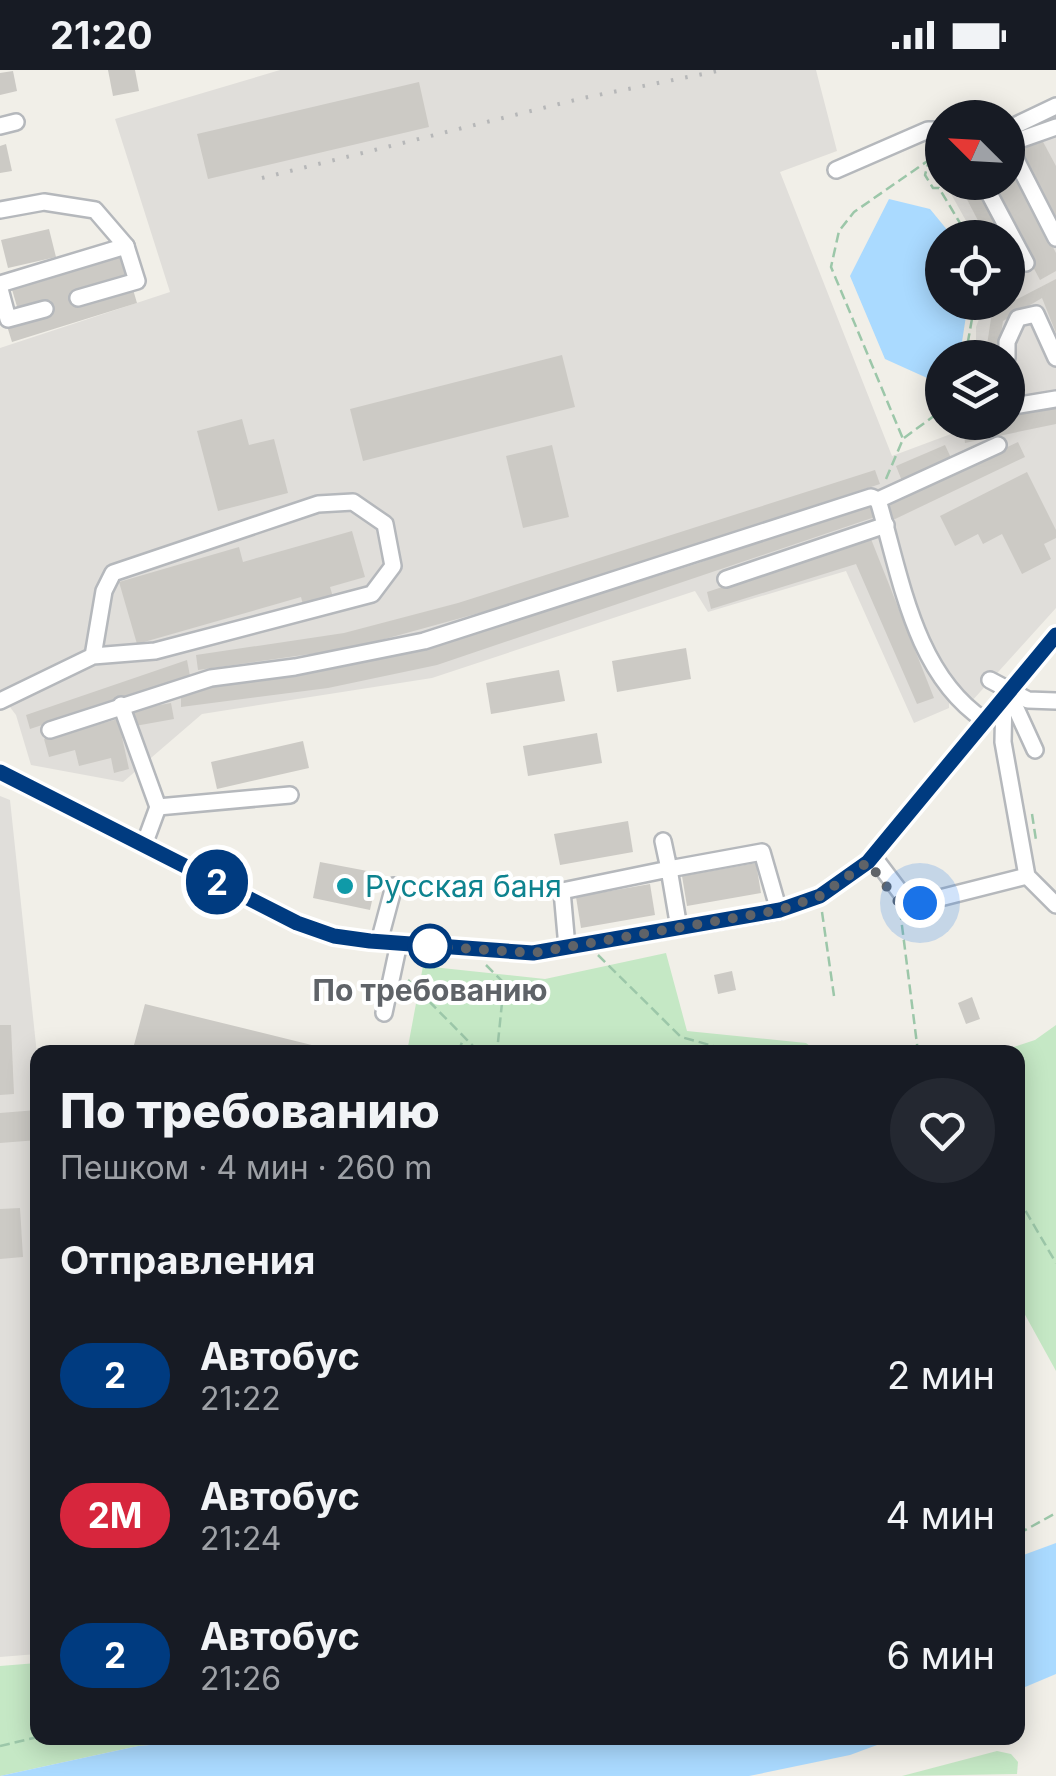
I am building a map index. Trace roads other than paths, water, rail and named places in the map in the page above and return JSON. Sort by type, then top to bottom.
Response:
[{"type":"street","points":[[1025,121],[1056,106]]},
{"type":"street","points":[[1025,138],[1052,128],[1056,146]]},
{"type":"street","points":[[836,170],[925,131]]},
{"type":"street","points":[[1025,177],[1056,238]]},
{"type":"street","points":[[992,200],[1026,263]]},
{"type":"street","points":[[0,210],[44,202],[94,210],[126,246],[137,281],[78,298]]},
{"type":"street","points":[[45,308],[8,319],[0,286],[126,246]]},
{"type":"street","points":[[1008,340],[1018,318],[1036,314],[1056,358]]},
{"type":"street","points":[[1025,404],[1056,399]]},
{"type":"street","points":[[878,500],[998,445]]},
{"type":"street","points":[[50,730],[210,678],[295,668],[424,640],[870,496],[878,500],[910,612],[940,680],[956,701],[984,720]]},
{"type":"street","points":[[0,701],[93,656],[156,651],[372,594],[393,566],[386,524],[353,502],[318,504],[113,572],[104,592],[93,656]]},
{"type":"street","points":[[726,580],[886,526]]},
{"type":"street","points":[[0,772],[297,923],[334,936],[518,952],[566,947],[780,910],[820,896],[874,856],[1056,634]]},
{"type":"street","points":[[990,680],[1006,693],[1042,704],[1056,701]]},
{"type":"street","points":[[1006,693],[1035,750]]},
{"type":"street","points":[[1006,693],[1003,742],[1027,869],[1056,904]]},
{"type":"street","points":[[121,705],[158,807],[144,846]]},
{"type":"street","points":[[158,807],[290,795]]},
{"type":"street","points":[[664,841],[679,928]]},
{"type":"street","points":[[566,947],[562,890],[762,852],[780,910]]},
{"type":"street","points":[[874,856],[904,897],[920,903],[1027,869]]},
{"type":"street","points":[[379,942],[394,886]]},
{"type":"street","points":[[384,1012],[400,943]]},
{"type":"water","points":[[889,199],[930,209],[939,220],[925,220],[925,320],[965,320],[962,340],[925,340],[925,377],[885,359],[850,276]]},
{"type":"water","points":[[1056,1543],[1056,1674],[1025,1687],[1025,1554]]},
{"type":"water","points":[[877,1745],[850,1755],[749,1776],[0,1776],[138,1746]]},
{"type":"railway","points":[[262,178],[583,98],[723,70]]},
{"type":"place","name":"Русская баня","points":[[345,886]]},
{"type":"place","name":"По требованию","points":[[430,946]]}]
